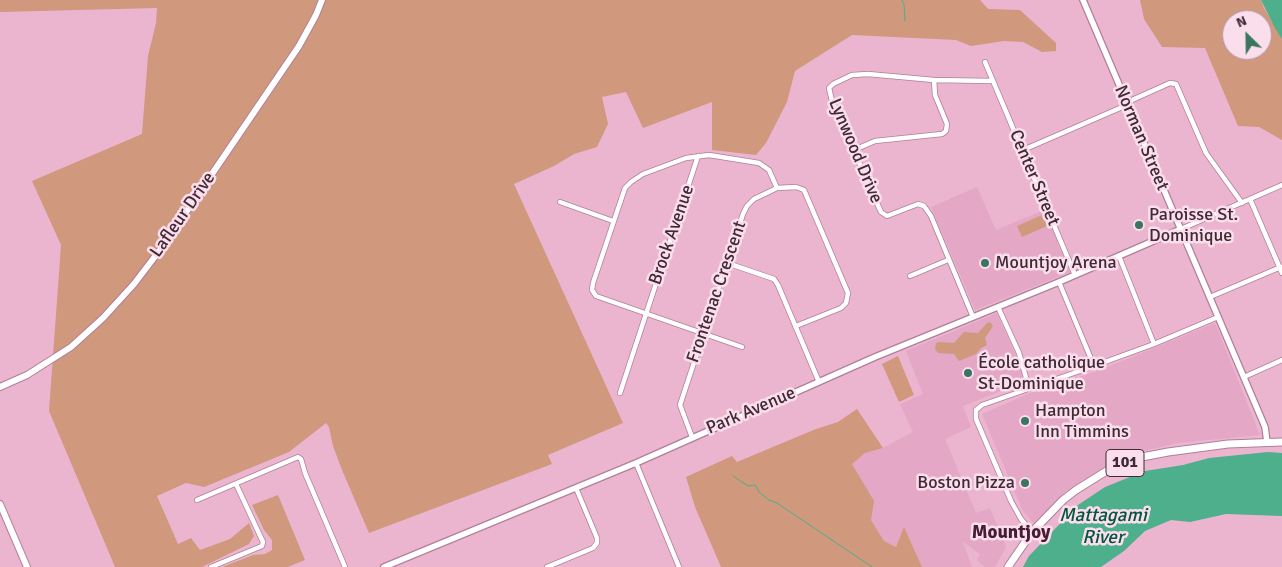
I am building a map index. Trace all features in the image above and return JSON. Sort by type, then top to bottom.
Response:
[{"type":"main road","name":"Lafleur Drive","points":[[0,387],[27,374],[71,347],[103,318],[134,284],[163,246],[299,46],[322,0]]},
{"type":"main road","name":"101","points":[[1008,567],[1032,532],[1062,500],[1113,467],[1142,457],[1168,452],[1228,444],[1282,442]]},
{"type":"main road","points":[[0,504],[27,567]]},
{"type":"street","name":"Norman Street","points":[[1082,0],[1265,427],[1267,442]]},
{"type":"street","name":"Center Street","points":[[985,62],[1075,275]]},
{"type":"street","name":"Lynwood Drive","points":[[973,317],[931,216],[924,206],[918,204],[886,216],[881,212],[832,101],[829,88],[833,84],[852,75],[868,74],[934,80],[993,81]]},
{"type":"street","points":[[854,150],[875,141],[942,134],[946,131],[947,124],[936,95],[934,80]]},
{"type":"street","points":[[1023,150],[1127,105],[1132,100],[1170,83],[1176,84],[1206,153],[1242,202]]},
{"type":"street","points":[[742,347],[596,296],[592,290],[625,188],[630,182],[643,174],[674,162],[710,155],[759,162],[770,170],[777,188]]},
{"type":"street","name":"Brock Avenue","points":[[620,393],[698,156]]},
{"type":"street","name":"Park Avenue","points":[[384,567],[636,463],[819,382],[1059,282],[1282,185]]},
{"type":"street","name":"Frontenac Crescent","points":[[692,437],[680,405],[743,214],[747,206],[754,199],[777,188],[796,187],[804,190],[848,293],[846,303],[841,308],[796,326]]},
{"type":"street","points":[[1250,199],[1282,273]]},
{"type":"street","points":[[560,202],[613,221]]},
{"type":"street","points":[[1119,256],[1154,344]]},
{"type":"street","points":[[910,276],[948,260]]},
{"type":"street","points":[[727,263],[774,279],[819,382]]},
{"type":"street","points":[[1210,297],[1281,267]]},
{"type":"street","points":[[1059,282],[1094,366]]},
{"type":"street","points":[[998,307],[1019,354],[1029,388]]},
{"type":"street","points":[[1032,532],[1021,519],[1011,501],[976,419],[976,410],[982,405],[1154,344],[1218,317]]},
{"type":"street","points":[[1244,377],[1282,360]]},
{"type":"street","points":[[197,500],[298,457],[301,459],[305,473],[345,567]]},
{"type":"street","points":[[636,463],[679,567]]},
{"type":"street","points":[[211,567],[262,546],[263,542],[236,484]]},
{"type":"street","points":[[547,567],[592,548],[597,543],[597,538],[576,488]]},
{"type":"shaded area","points":[[0,0],[980,0],[988,9],[1020,10],[1056,43],[1056,51],[1042,52],[1023,42],[1004,41],[971,46],[956,40],[852,35],[795,71],[787,102],[766,143],[756,155],[712,150],[712,102],[643,128],[626,92],[602,97],[608,124],[597,147],[574,154],[554,166],[514,184],[623,423],[548,455],[552,464],[369,533],[342,470],[333,446],[329,427],[326,423],[289,452],[204,487],[186,483],[157,496],[178,544],[191,538],[200,550],[230,539],[249,523],[254,536],[249,544],[202,567],[115,567],[49,411],[61,245],[32,181],[142,134],[148,56],[156,23],[157,8],[0,12]]},
{"type":"shaded area","points":[[1140,0],[1261,0],[1265,10],[1222,10],[1222,60],[1272,60],[1272,21],[1282,38],[1282,140],[1259,127],[1238,126],[1205,48],[1162,47],[1144,19]]},
{"type":"shaded area","points":[[977,187],[996,230],[1044,210],[1070,272],[975,310],[931,207]]},
{"type":"shaded area","points":[[1042,215],[1047,226],[1022,237],[1017,226]]},
{"type":"shaded area","points":[[997,313],[1020,365],[1024,382],[963,406],[971,427],[945,439],[976,513],[990,508],[1006,547],[995,567],[985,567],[977,560],[980,554],[963,542],[972,567],[922,567],[904,528],[896,547],[884,541],[871,520],[852,464],[865,453],[883,448],[913,432],[900,404],[923,394],[906,351]]},
{"type":"shaded area","points":[[990,322],[993,326],[985,338],[987,345],[976,354],[959,361],[954,354],[938,353],[935,349],[936,343],[954,343],[964,332],[978,333]]},
{"type":"shaded area","points":[[1215,323],[1260,435],[1178,443],[1135,453],[1112,462],[1066,491],[1034,524],[1023,511],[982,414],[1030,393],[1100,370]]},
{"type":"shaded area","points":[[898,356],[914,395],[899,402],[882,364]]},
{"type":"shaded area","points":[[857,409],[883,448],[865,453],[852,464],[874,501],[871,520],[884,541],[896,547],[904,527],[922,567],[721,567],[695,507],[686,477],[732,456],[737,462],[816,429],[838,422]]},
{"type":"shaded area","points":[[278,495],[305,560],[288,567],[222,567],[253,555],[265,554],[272,550],[272,540],[264,530],[252,505]]},
{"type":"water","points":[[1261,0],[1282,0],[1282,39],[1272,22],[1272,10],[1266,10]]},
{"type":"water","name":"Mattagami River","points":[[1268,452],[1282,453],[1282,516],[1226,514],[1190,522],[1171,520],[1145,531],[1124,551],[1101,567],[1023,567],[1029,556],[1078,505],[1105,487],[1145,471],[1183,465],[1209,458]]},
{"type":"waterway","points":[[902,0],[905,21]]},
{"type":"waterway","points":[[733,476],[748,486],[756,486],[759,492],[769,500],[777,503],[872,567]]},
{"type":"place","name":"Paroisse St. Dominique","points":[[1139,225]]},
{"type":"place","name":"Mountjoy Arena","points":[[985,263]]},
{"type":"place","name":"École catholique St-Dominique","points":[[968,373]]},
{"type":"place","name":"Hampton Inn Timmins","points":[[1025,421]]},
{"type":"place","name":"Boston Pizza","points":[[1025,483]]},
{"type":"district","name":"Mountjoy","points":[[1011,533]]}]
